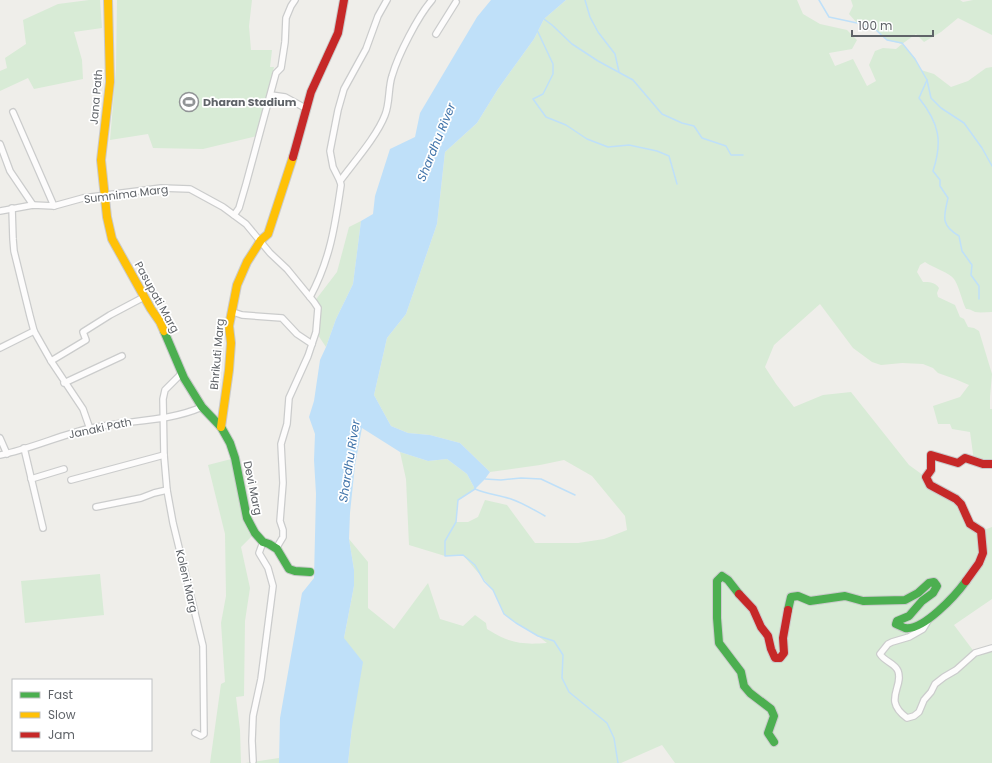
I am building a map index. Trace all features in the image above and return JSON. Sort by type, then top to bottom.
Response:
[{"type":"street","name":"Jana Path","points":[[105,195],[101,160],[110,82],[108,0]]},
{"type":"street","points":[[234,215],[239,208],[271,95],[276,72],[281,68],[285,42],[286,18],[291,6],[296,0]]},
{"type":"street","name":"Bhrikuti Marg","points":[[221,427],[229,370],[229,326],[237,286],[241,274],[253,251],[261,240],[268,234],[317,77],[338,33],[344,0]]},
{"type":"street","points":[[310,297],[319,282],[333,237],[341,185],[333,167],[330,151],[338,110],[344,89],[366,49],[378,16],[388,0]]},
{"type":"street","points":[[340,181],[379,128],[386,114],[392,77],[397,60],[423,12],[432,0]]},
{"type":"street","points":[[436,34],[455,1]]},
{"type":"street","points":[[271,95],[284,97],[306,109]]},
{"type":"street","points":[[13,112],[54,206]]},
{"type":"street","points":[[0,144],[10,170],[33,205]]},
{"type":"street","name":"Sumnima Marg","points":[[0,211],[33,205],[54,206],[83,198],[161,188],[190,189],[234,215],[246,224],[261,240],[270,253],[287,269],[318,308],[316,332],[289,398],[287,424],[281,444],[283,483],[280,521],[283,530],[283,537],[276,547]]},
{"type":"street","name":"Pasupati Marg","points":[[105,195],[107,217],[112,239],[144,297],[160,322],[168,337],[182,373],[202,407]]},
{"type":"street","points":[[12,208],[14,251],[34,330],[64,383],[83,409],[90,429]]},
{"type":"street","points":[[51,362],[86,340],[83,332],[110,315],[144,297]]},
{"type":"street","points":[[233,312],[242,315],[282,318],[297,334],[312,344]]},
{"type":"street","points":[[0,348],[34,330]]},
{"type":"street","points":[[64,383],[122,356]]},
{"type":"street","name":"Koleni Marg","points":[[182,373],[165,390],[163,399],[164,455],[167,490],[173,523],[202,646],[204,734],[201,736],[195,733]]},
{"type":"street","points":[[202,407],[221,427]]},
{"type":"street","name":"Janaki Path","points":[[0,455],[90,429],[123,422],[164,418],[188,413],[202,407]]},
{"type":"street","name":"Devi Marg","points":[[221,427],[230,442],[235,458],[247,518],[263,542]]},
{"type":"street","points":[[0,438],[6,454]]},
{"type":"street","points":[[24,448],[43,528]]},
{"type":"street","points":[[71,480],[164,455]]},
{"type":"street","points":[[774,742],[768,733],[774,716],[771,710],[750,693],[744,686],[741,672],[719,643],[716,580],[722,576],[728,580],[752,609],[768,636],[775,658],[780,658],[784,653],[783,638],[791,598],[798,596],[810,601],[845,596],[863,600],[905,600],[918,593],[929,583],[934,582],[937,586],[933,593],[909,616],[897,621],[896,624],[899,628],[905,630],[929,619],[943,608],[970,577],[978,566],[984,552],[981,532],[970,524],[961,504],[956,499],[930,485],[926,477],[930,470],[931,455],[958,463],[965,458],[983,464],[992,464]]},
{"type":"street","points":[[31,479],[64,469]]},
{"type":"street","points":[[96,507],[141,498],[167,490]]},
{"type":"street","points":[[253,761],[253,716],[261,679],[273,586],[268,568],[259,553],[263,542],[276,547],[289,569],[310,572]]},
{"type":"street","points":[[929,619],[923,629],[909,637],[888,644],[880,654],[884,660],[896,668],[899,672],[894,696],[901,714],[907,718],[920,712],[924,700],[932,692],[935,684],[956,670],[976,653],[992,648]]},
{"type":"green space","points":[[100,0],[102,28],[74,32],[82,60],[83,79],[34,89],[28,78],[0,91],[0,71],[7,68],[5,58],[26,44],[23,20],[58,4]]},
{"type":"green space","name":"Dharan Stadium","points":[[117,0],[252,0],[249,26],[251,50],[272,50],[270,67],[274,67],[257,136],[203,149],[153,148],[148,134],[110,140],[116,69]]},
{"type":"green space","points":[[566,0],[797,0],[803,14],[820,24],[847,30],[857,40],[852,49],[829,53],[835,66],[853,59],[867,86],[876,81],[869,65],[875,51],[883,48],[896,49],[902,44],[915,59],[921,70],[934,74],[951,87],[968,81],[986,68],[992,67],[992,312],[975,312],[970,309],[966,309],[956,282],[945,272],[925,262],[920,265],[917,272],[923,282],[932,283],[939,288],[937,293],[938,297],[955,305],[960,317],[964,319],[968,327],[979,331],[992,374],[990,409],[992,409],[992,464],[974,461],[970,432],[952,429],[950,424],[938,424],[933,406],[960,397],[969,385],[938,373],[933,368],[923,364],[902,363],[881,365],[872,362],[853,348],[820,304],[774,345],[765,367],[794,407],[823,395],[851,392],[909,465],[956,499],[967,516],[981,531],[992,527],[992,599],[954,625],[975,653],[992,648],[992,763],[675,763],[662,745],[621,763],[348,763],[352,727],[344,638],[354,586],[354,570],[349,539],[368,562],[368,608],[394,629],[428,583],[440,619],[463,626],[475,615],[486,623],[487,629],[509,640],[530,644],[547,643],[504,614],[493,590],[463,555],[445,556],[409,545],[406,479],[400,452],[428,461],[447,459],[467,474],[475,489],[458,500],[456,522],[468,522],[478,517],[485,500],[507,505],[535,543],[578,543],[604,539],[627,530],[625,516],[592,476],[564,460],[490,472],[460,443],[430,435],[408,433],[391,426],[374,395],[387,338],[406,314],[437,224],[445,152],[477,123],[498,89],[534,39],[544,19]]},
{"type":"green space","points":[[851,0],[960,0],[963,2],[973,0],[992,0],[992,35],[958,18],[941,32],[924,42],[916,34],[902,44],[887,40],[876,30],[857,23],[849,14],[853,6]]},
{"type":"green space","points":[[361,221],[353,284],[336,319],[326,347],[316,332],[318,318],[314,302],[337,272],[349,227]]},
{"type":"green space","points":[[235,458],[255,533],[241,547],[250,588],[245,621],[244,696],[236,697],[240,730],[241,763],[210,763],[221,684],[225,682],[221,623],[226,596],[225,534],[208,465]]},
{"type":"green space","points":[[100,574],[104,615],[25,623],[21,581]]},
{"type":"green space","points":[[279,758],[279,763],[245,763]]},
{"type":"water","name":"Shardhu River","points":[[491,0],[566,0],[544,19],[534,39],[498,89],[477,123],[445,152],[437,224],[406,314],[387,338],[374,395],[391,426],[408,433],[430,435],[460,443],[490,472],[475,489],[467,474],[447,459],[428,461],[400,452],[362,428],[355,465],[350,513],[349,539],[354,570],[354,586],[344,638],[363,662],[352,727],[348,763],[279,763],[280,718],[302,593],[314,578],[316,494],[314,460],[315,434],[309,417],[314,401],[320,360],[336,319],[353,284],[361,221],[373,214],[375,196],[390,149],[415,137],[420,113],[477,17]]},
{"type":"waterway","points":[[585,0],[590,17],[598,32],[615,54],[619,72]]},
{"type":"waterway","points":[[819,0],[829,17],[857,23],[876,30],[887,40],[902,43],[915,59],[927,80],[931,98],[941,108],[964,123],[982,148],[992,166]]},
{"type":"waterway","points":[[544,19],[572,44],[598,61],[633,80],[662,114],[682,123],[694,126],[702,138],[726,146],[731,155],[743,155]]},
{"type":"waterway","points":[[537,30],[553,64],[553,74],[543,94],[533,99],[546,117],[566,125],[587,139],[608,147],[629,145],[657,151],[669,156],[677,184]]},
{"type":"waterway","points":[[927,80],[919,98],[931,116],[937,133],[938,150],[933,171],[940,180],[940,186],[948,198],[945,210],[946,224],[959,236],[962,251],[972,265],[971,275],[979,286],[979,299]]},
{"type":"waterway","points":[[485,479],[541,479],[575,495]]},
{"type":"waterway","points":[[475,487],[475,489],[458,500],[456,522],[445,541],[445,556],[463,555],[475,565],[484,581],[493,590],[504,614],[538,636],[554,641],[563,655],[562,678],[569,692],[607,723],[614,738],[618,763]]},
{"type":"waterway","points":[[475,489],[515,501],[545,516]]},
{"type":"traffic: fast","points":[[164,331],[184,378],[202,407],[221,427],[230,443],[235,458],[247,518],[255,533],[263,542],[277,549],[289,569],[310,572]]},
{"type":"traffic: fast","points":[[739,594],[728,580],[722,576],[717,581],[719,643],[741,672],[744,686],[750,693],[771,709],[774,716],[768,733],[774,742]]},
{"type":"traffic: fast","points":[[788,610],[791,597],[798,596],[810,601],[845,596],[863,601],[905,600],[918,593],[929,583],[934,582],[937,586],[933,593],[922,601],[909,616],[897,621],[896,624],[905,628],[912,627],[921,624],[930,618],[955,595],[966,581]]},
{"type":"traffic: slow","points":[[108,0],[110,82],[101,160],[107,217],[112,239],[164,331]]},
{"type":"traffic: slow","points":[[221,427],[229,370],[231,343],[229,326],[237,285],[247,262],[261,240],[268,234],[293,157]]},
{"type":"traffic: jam","points":[[293,157],[311,92],[338,33],[344,0]]},
{"type":"traffic: jam","points":[[966,581],[979,563],[983,553],[981,531],[970,524],[961,504],[956,499],[930,485],[926,477],[931,470],[931,455],[958,463],[965,458],[983,464],[992,464]]},
{"type":"traffic: jam","points":[[739,594],[753,609],[761,627],[768,636],[775,658],[780,658],[784,653],[783,638],[788,610]]},
{"type":"place","name":"Dharan Stadium","points":[[189,102]]}]
